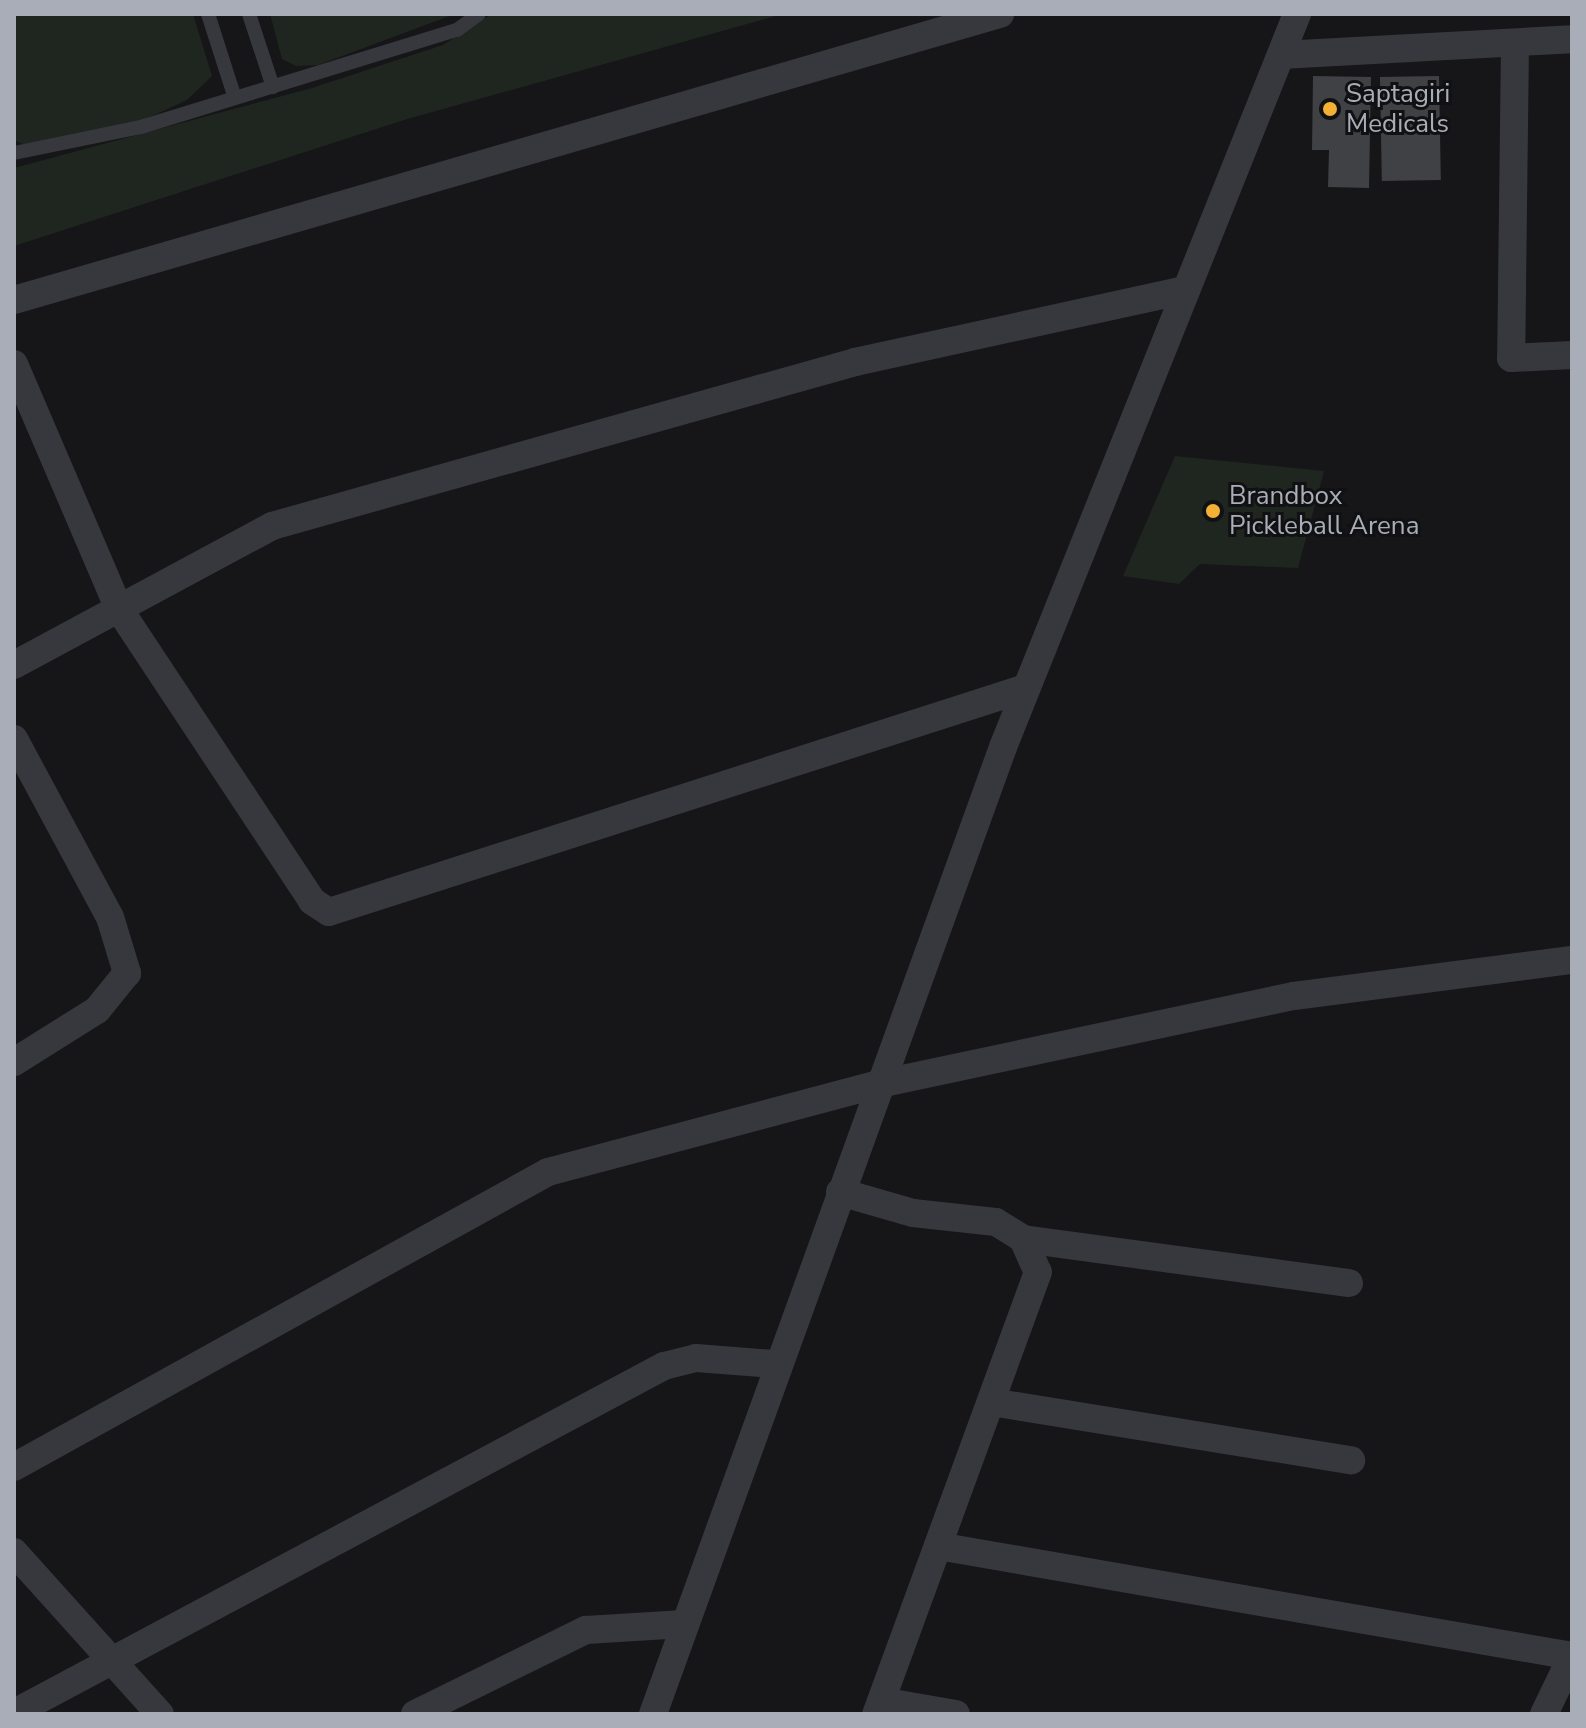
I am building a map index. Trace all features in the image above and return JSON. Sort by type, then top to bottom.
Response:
[{"type":"street","points":[[14,300],[1000,14]]},
{"type":"street","points":[[653,1714],[774,1364],[1026,688],[1297,14]]},
{"type":"street","points":[[1281,55],[1572,39]]},
{"type":"street","points":[[1515,43],[1511,358],[1572,355]]},
{"type":"street","points":[[14,665],[272,526],[855,362],[1186,290]]},
{"type":"street","points":[[14,364],[119,609],[312,901],[329,912],[1026,688]]},
{"type":"street","points":[[14,739],[110,917],[127,973],[97,1010],[14,1062]]},
{"type":"street","points":[[14,1467],[548,1172],[879,1084],[1294,996],[1572,960]]},
{"type":"street","points":[[840,1192],[913,1213],[996,1222],[1023,1239],[1349,1283]]},
{"type":"street","points":[[956,1714],[879,1708],[1038,1272],[1023,1239]]},
{"type":"street","points":[[14,1713],[114,1664],[664,1366],[696,1358],[774,1364]]},
{"type":"street","points":[[991,1402],[1351,1460]]},
{"type":"street","points":[[938,1546],[1572,1656],[1544,1714]]},
{"type":"street","points":[[14,1552],[24,1578],[114,1664],[160,1714]]},
{"type":"street","points":[[415,1714],[586,1630],[684,1624]]},
{"type":"lane","points":[[208,14],[235,98]]},
{"type":"lane","points":[[249,14],[273,87]]},
{"type":"lane","points":[[14,153],[141,127],[457,30],[479,14]]},
{"type":"shaded area","points":[[14,14],[193,14],[212,76],[187,100],[139,122],[25,145],[14,140]]},
{"type":"shaded area","points":[[270,14],[455,14],[318,65],[296,66],[282,59]]},
{"type":"shaded area","points":[[492,14],[783,14],[404,120],[14,246],[14,168],[312,88],[443,45]]},
{"type":"shaded area","points":[[1175,456],[1324,471],[1298,568],[1200,564],[1179,584],[1123,576]]},
{"type":"building","points":[[1313,76],[1371,77],[1369,188],[1328,187],[1329,150],[1312,150]]},
{"type":"building","points":[[1439,76],[1441,180],[1382,181],[1380,77]]},
{"type":"place","name":"Saptagiri Medicals","points":[[1330,109]]},
{"type":"place","name":"Brandbox Pickleball Arena","points":[[1213,511]]}]
